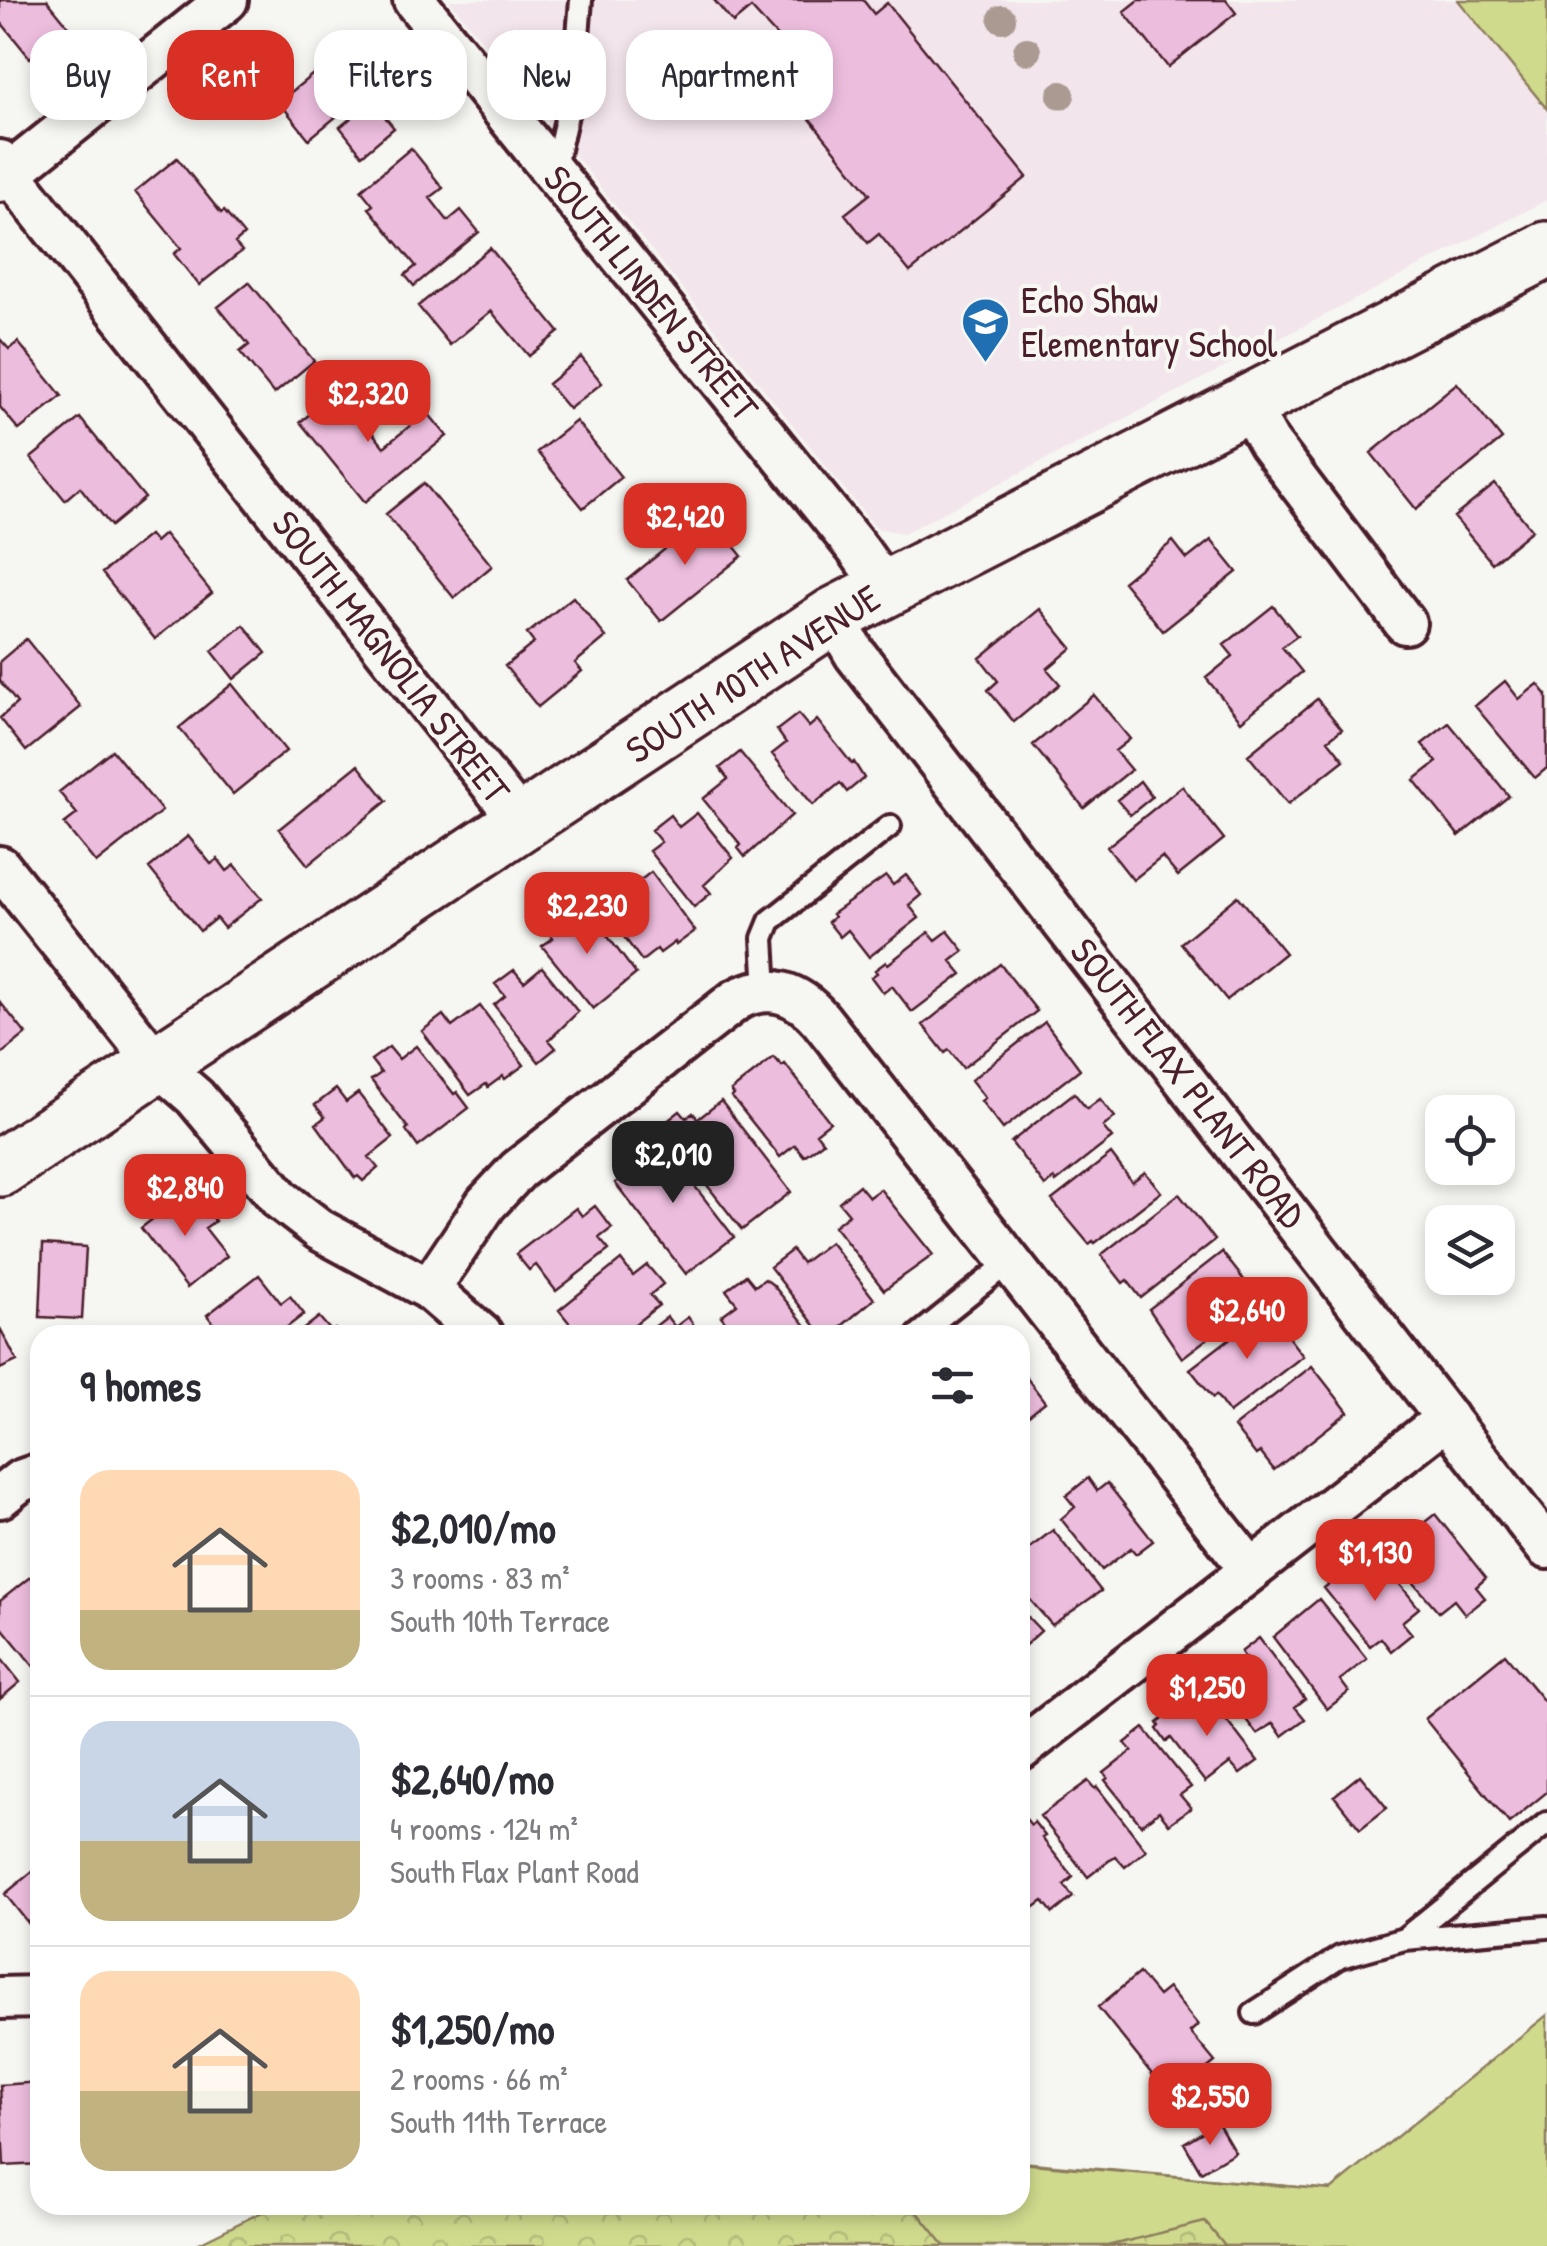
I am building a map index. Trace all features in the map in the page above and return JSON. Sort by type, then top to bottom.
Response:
[{"type":"main road","name":"SOUTH 10TH AVENUE","points":[[0,1168],[832,616],[1547,250]]},
{"type":"street","points":[[3,172],[227,0]]},
{"type":"street","name":"SOUTH LINDEN STREET","points":[[414,0],[885,588]]},
{"type":"street","name":"SOUTH MAGNOLIA STREET","points":[[3,172],[523,824]]},
{"type":"street","points":[[1246,404],[1269,443],[1405,624]]},
{"type":"street","name":"SOUTH FLAX PLANT ROAD","points":[[832,616],[855,654],[1547,1548]]},
{"type":"street","points":[[0,868],[157,1064],[195,1097],[281,1200],[320,1230],[429,1289],[470,1325]]},
{"type":"street","points":[[429,1289],[486,1204],[518,1170],[732,1003],[766,991],[790,994],[810,1008],[1250,1570]]},
{"type":"street","points":[[1030,1742],[1447,1418]]},
{"type":"street","points":[[0,1496],[30,1478]]},
{"type":"street","points":[[0,1998],[30,1997]]},
{"type":"lane","points":[[554,173],[574,84],[580,0]]},
{"type":"lane","points":[[766,991],[763,938],[770,921],[890,826]]},
{"type":"lane","points":[[931,1325],[1010,1262]]},
{"type":"lane","points":[[1404,1938],[1547,1823]]},
{"type":"lane","points":[[1254,2013],[1340,1957],[1404,1938],[1547,1927]]},
{"type":"shaded area","name":"Echo Shaw Elementary School","points":[[449,0],[1458,0],[1547,109],[1547,200],[904,533],[876,528],[546,120],[606,120],[606,30],[487,30],[487,47]]},
{"type":"green space","points":[[1458,0],[1547,0],[1547,109]]},
{"type":"green space","points":[[1547,2015],[1547,2246],[1225,2246],[1205,2222],[1107,2246],[945,2246],[920,2215],[1030,2215],[1030,2164],[1331,2190]]},
{"type":"green space","points":[[1030,2163],[1331,2190],[1547,2246],[193,2246],[256,2215],[1030,2215]]},
{"type":"building","points":[[0,0],[47,0],[69,27],[30,30],[30,58],[0,21]]},
{"type":"building","points":[[714,0],[863,0],[874,14],[887,3],[1027,177],[910,272],[879,234],[868,243],[845,214],[870,194],[811,120],[833,120],[833,30],[771,30],[751,8],[733,23]]},
{"type":"building","points":[[1139,0],[1226,0],[1236,13],[1168,67],[1124,12]]},
{"type":"building","points":[[314,73],[314,120],[332,120],[309,139],[294,120],[294,90]]},
{"type":"building","points":[[349,120],[387,120],[394,128],[362,155],[340,127]]},
{"type":"building","points":[[411,148],[443,188],[430,198],[448,221],[461,210],[479,232],[414,286],[405,275],[416,266],[369,208],[373,205],[361,190]]},
{"type":"building","points":[[177,158],[244,235],[235,243],[242,251],[199,285],[174,254],[181,248],[135,192]]},
{"type":"building","points":[[490,248],[559,332],[529,356],[491,311],[450,345],[418,306]]},
{"type":"building","points":[[249,282],[314,361],[274,394],[240,352],[249,345],[218,307]]},
{"type":"building","points":[[0,339],[9,349],[18,342],[62,396],[19,430],[0,407]]},
{"type":"building","points":[[581,357],[602,383],[569,409],[548,384]]},
{"type":"building","points":[[1457,383],[1502,439],[1416,509],[1371,453]]},
{"type":"building","points":[[339,391],[384,447],[427,412],[447,436],[365,502],[300,422]]},
{"type":"building","points":[[80,418],[145,498],[111,526],[80,487],[65,500],[31,458]]},
{"type":"building","points":[[576,421],[621,477],[583,508],[537,452]]},
{"type":"building","points":[[424,483],[492,566],[454,598],[386,514]]},
{"type":"building","points":[[1495,484],[1532,530],[1492,563],[1454,517]]},
{"type":"building","points":[[708,514],[742,556],[661,621],[627,580]]},
{"type":"building","points":[[164,534],[212,593],[155,639],[102,573],[149,535],[155,542]]},
{"type":"building","points":[[1211,540],[1237,572],[1163,631],[1123,582],[1173,541],[1187,559]]},
{"type":"building","points":[[573,597],[606,637],[575,663],[582,671],[538,707],[505,666],[534,643],[527,634]]},
{"type":"building","points":[[1273,606],[1297,636],[1282,647],[1302,672],[1241,721],[1206,678],[1233,656],[1224,645]]},
{"type":"building","points":[[1040,609],[1072,648],[1047,669],[1060,684],[1014,722],[988,690],[998,681],[980,658]]},
{"type":"building","points":[[244,625],[266,653],[234,679],[212,651]]},
{"type":"building","points":[[26,639],[81,707],[26,751],[0,718],[17,703],[0,681],[0,661]]},
{"type":"building","points":[[1505,681],[1519,699],[1538,684],[1547,695],[1547,768],[1535,778],[1475,706]]},
{"type":"building","points":[[232,684],[286,751],[233,794],[179,728]]},
{"type":"building","points":[[1094,695],[1130,739],[1115,751],[1131,770],[1084,808],[1033,745]]},
{"type":"building","points":[[1317,699],[1342,729],[1328,740],[1344,760],[1288,804],[1248,755]]},
{"type":"building","points":[[798,714],[809,727],[817,720],[864,778],[847,792],[840,783],[813,805],[772,754],[786,743],[777,730]]},
{"type":"building","points":[[1449,723],[1509,796],[1459,836],[1414,780],[1437,762],[1422,744]]},
{"type":"building","points":[[112,750],[162,811],[96,863],[64,824],[77,814],[59,792]]},
{"type":"building","points":[[740,752],[792,815],[745,857],[738,848],[741,845],[703,799],[728,779],[720,768]]},
{"type":"building","points":[[358,765],[387,801],[308,865],[279,829]]},
{"type":"building","points":[[1140,781],[1152,797],[1130,815],[1117,800]]},
{"type":"building","points":[[1182,786],[1224,839],[1178,876],[1162,857],[1133,880],[1107,847]]},
{"type":"building","points":[[697,813],[733,858],[704,885],[711,893],[694,907],[649,851],[661,842],[651,830],[670,815],[679,827]]},
{"type":"building","points":[[188,836],[211,864],[218,859],[227,871],[235,865],[262,898],[224,928],[216,918],[200,931],[149,868]]},
{"type":"building","points":[[651,872],[695,931],[660,953],[657,949],[642,961],[594,897],[615,881],[624,893]]},
{"type":"building","points":[[906,875],[921,895],[909,905],[919,918],[869,957],[848,930],[840,937],[828,922],[834,917],[832,914],[886,876],[893,885]]},
{"type":"building","points":[[1238,896],[1285,953],[1227,1000],[1181,943]]},
{"type":"building","points":[[588,910],[636,974],[593,1009],[542,946],[553,938],[543,926],[561,912],[571,923]]},
{"type":"building","points":[[948,931],[964,951],[951,961],[962,974],[912,1012],[892,986],[883,993],[871,977],[877,973],[875,970],[929,932],[936,940]]},
{"type":"building","points":[[1000,964],[1037,1011],[963,1068],[923,1025]]},
{"type":"building","points":[[542,967],[578,1012],[549,1040],[556,1048],[539,1062],[494,1005],[505,996],[495,984],[514,970],[524,982]]},
{"type":"building","points":[[0,1002],[26,1034],[0,1055]]},
{"type":"building","points":[[480,1006],[524,1065],[505,1079],[503,1076],[470,1095],[422,1031],[443,1015],[452,1027]]},
{"type":"building","points":[[1045,1022],[1080,1069],[1003,1129],[981,1101],[985,1098],[971,1080]]},
{"type":"building","points":[[416,1046],[469,1108],[418,1147],[371,1080],[381,1073],[371,1060],[389,1047],[399,1059]]},
{"type":"building","points":[[774,1057],[782,1066],[785,1064],[830,1122],[816,1133],[823,1142],[804,1156],[795,1145],[780,1157],[732,1097],[731,1091]]},
{"type":"building","points":[[336,1089],[346,1102],[358,1093],[393,1138],[369,1157],[378,1168],[363,1181],[355,1178],[316,1124],[325,1117],[315,1105]]},
{"type":"building","points":[[1074,1093],[1087,1109],[1100,1099],[1115,1117],[1103,1127],[1112,1138],[1056,1182],[1054,1179],[1045,1186],[1011,1142]]},
{"type":"building","points":[[721,1101],[791,1192],[742,1230],[661,1126],[680,1111],[686,1118],[693,1113],[698,1119]]},
{"type":"building","points":[[653,1132],[734,1237],[686,1274],[615,1183],[638,1166],[633,1159],[640,1154],[634,1147]]},
{"type":"building","points":[[1111,1154],[1132,1182],[1145,1172],[1161,1192],[1089,1244],[1052,1200]]},
{"type":"building","points":[[859,1185],[869,1197],[880,1189],[933,1255],[884,1290],[834,1226],[849,1214],[839,1202]]},
{"type":"building","points":[[190,1190],[215,1221],[205,1228],[227,1256],[187,1288],[141,1228]]},
{"type":"building","points":[[1179,1194],[1215,1240],[1141,1298],[1101,1255]]},
{"type":"building","points":[[595,1206],[612,1228],[599,1238],[609,1250],[556,1291],[536,1265],[529,1270],[516,1254],[576,1208],[582,1216]]},
{"type":"building","points":[[830,1242],[874,1299],[843,1325],[815,1325],[770,1267],[792,1250],[802,1263]]},
{"type":"building","points":[[43,1244],[86,1247],[82,1319],[40,1317]]},
{"type":"building","points":[[1222,1252],[1259,1299],[1182,1358],[1149,1309]]},
{"type":"building","points":[[621,1260],[633,1276],[647,1265],[663,1284],[650,1295],[659,1305],[634,1325],[571,1325],[559,1310]]},
{"type":"building","points":[[259,1275],[281,1303],[290,1296],[304,1314],[290,1325],[214,1325],[207,1315]]},
{"type":"building","points":[[746,1275],[755,1286],[765,1279],[806,1325],[728,1325],[721,1316],[737,1304],[726,1290]]},
{"type":"building","points":[[1267,1310],[1303,1356],[1229,1413],[1190,1369]]},
{"type":"building","points":[[319,1317],[326,1325],[309,1325]]},
{"type":"building","points":[[667,1317],[673,1325],[657,1325]]},
{"type":"building","points":[[688,1317],[694,1325],[678,1325]]},
{"type":"building","points":[[0,1328],[17,1361],[0,1369]]},
{"type":"building","points":[[1312,1366],[1348,1412],[1274,1470],[1234,1427]]},
{"type":"building","points":[[1030,1382],[1045,1402],[1030,1414]]},
{"type":"building","points":[[1088,1478],[1097,1491],[1107,1483],[1153,1541],[1136,1554],[1131,1548],[1102,1570],[1061,1519],[1075,1507],[1066,1496]]},
{"type":"building","points":[[1435,1514],[1486,1578],[1476,1587],[1485,1598],[1465,1614],[1454,1600],[1439,1612],[1390,1555],[1394,1552],[1391,1549]]},
{"type":"building","points":[[1053,1530],[1101,1591],[1052,1625],[1030,1600],[1030,1548]]},
{"type":"building","points":[[1378,1557],[1419,1608],[1402,1622],[1412,1634],[1391,1651],[1381,1638],[1370,1646],[1324,1588],[1343,1573],[1349,1580]]},
{"type":"building","points":[[30,1577],[30,1662],[0,1625],[0,1601]]},
{"type":"building","points":[[1319,1599],[1367,1659],[1340,1680],[1349,1692],[1327,1709],[1273,1637]]},
{"type":"building","points":[[1030,1619],[1041,1631],[1030,1641]]},
{"type":"building","points":[[1259,1638],[1305,1699],[1295,1707],[1305,1719],[1282,1736],[1273,1723],[1257,1734],[1219,1684],[1248,1662],[1241,1652]]},
{"type":"building","points":[[1505,1654],[1547,1705],[1547,1792],[1509,1823],[1425,1719]]},
{"type":"building","points":[[0,1657],[20,1682],[0,1699]]},
{"type":"building","points":[[1204,1695],[1258,1761],[1240,1774],[1230,1763],[1205,1782],[1171,1738],[1166,1742],[1157,1729],[1158,1723],[1173,1711],[1177,1716]]},
{"type":"building","points":[[1144,1728],[1191,1787],[1180,1795],[1191,1808],[1169,1824],[1159,1811],[1141,1825],[1105,1780],[1108,1778],[1104,1773],[1132,1751],[1125,1743]]},
{"type":"building","points":[[1360,1775],[1387,1808],[1360,1829],[1334,1796]]},
{"type":"building","points":[[1088,1781],[1097,1787],[1146,1850],[1125,1867],[1115,1856],[1088,1877],[1040,1816]]},
{"type":"building","points":[[1034,1822],[1073,1877],[1064,1885],[1073,1897],[1053,1913],[1043,1901],[1030,1911],[1030,1824]]},
{"type":"building","points":[[30,1873],[30,1925],[5,1894]]},
{"type":"building","points":[[1139,1973],[1158,1996],[1168,1988],[1198,2025],[1190,2032],[1215,2062],[1171,2098],[1098,2007]]},
{"type":"building","points":[[30,2083],[30,2165],[4,2166],[0,2085]]},
{"type":"building","points":[[1218,2123],[1235,2152],[1201,2172],[1184,2143]]},
{"type":"place","name":"Echo Shaw Elementary School","points":[[986,364]]}]
